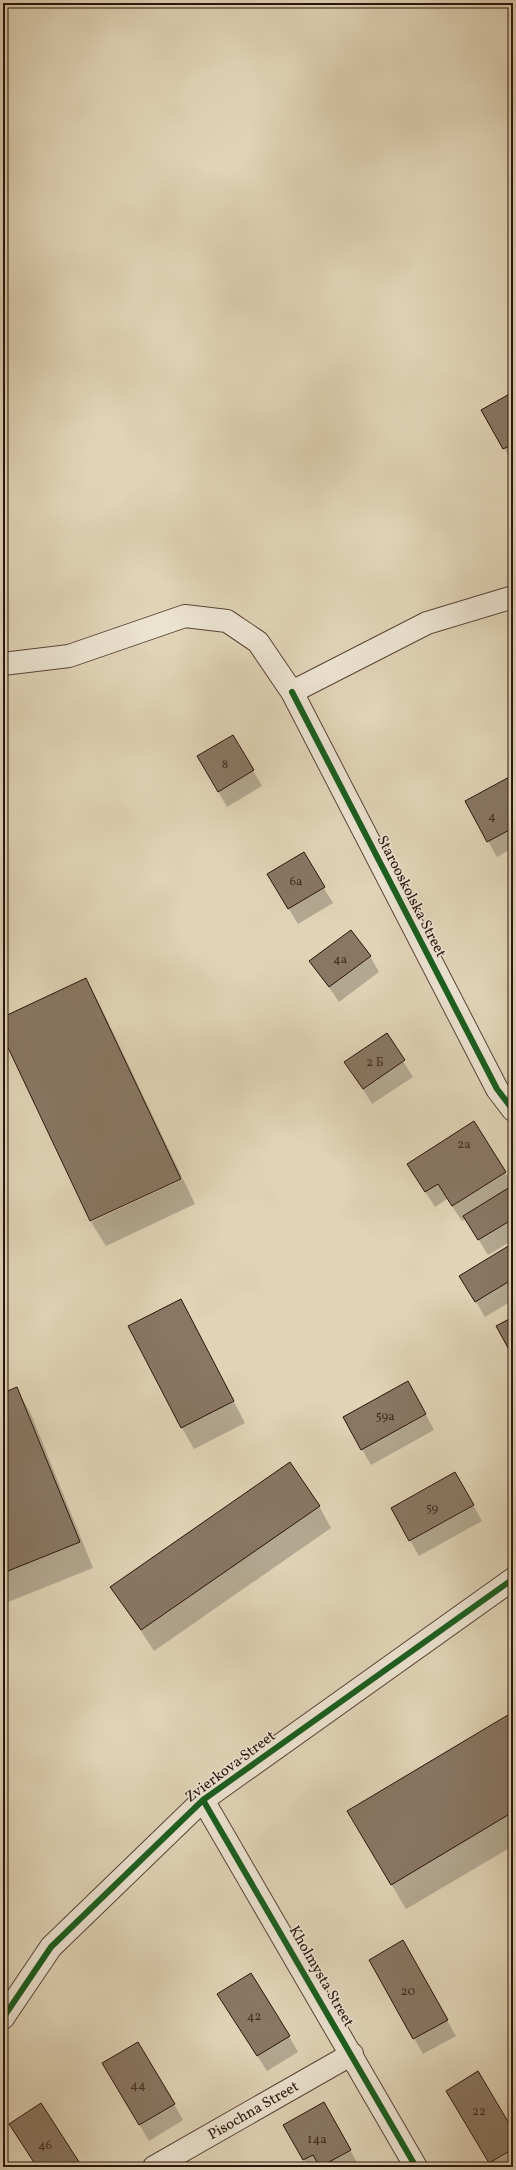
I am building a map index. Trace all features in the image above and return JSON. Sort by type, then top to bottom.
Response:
[{"type":"street","points":[[292,692],[427,624],[513,597]]},
{"type":"street","name":"Starooskolska Street","points":[[3,664],[70,656],[186,616],[227,621],[258,642],[292,692],[497,1089],[513,1110]]},
{"type":"street","name":"Zvierkova Street","points":[[3,2018],[51,1947],[203,1800],[513,1580]]},
{"type":"street","name":"Kholmysta Street","points":[[203,1800],[352,2054],[416,2167]]},
{"type":"street","name":"Pisochna Street","points":[[154,2167],[352,2054]]},
{"type":"building","points":[[513,392],[513,444],[503,449],[481,410]]},
{"type":"building","points":[[233,735],[254,770],[218,792],[197,756]]},
{"type":"building","points":[[513,775],[513,828],[487,842],[465,801]]},
{"type":"building","points":[[304,852],[325,887],[288,909],[267,874]]},
{"type":"building","points":[[351,930],[371,956],[329,987],[309,961]]},
{"type":"building","points":[[86,978],[181,1179],[90,1221],[3,1037],[3,1017]]},
{"type":"building","points":[[387,1033],[405,1060],[363,1089],[344,1062]]},
{"type":"building","points":[[474,1121],[506,1172],[452,1206],[438,1184],[425,1192],[407,1164]]},
{"type":"building","points":[[510,1187],[513,1192],[513,1219],[478,1240],[463,1216]]},
{"type":"building","points":[[510,1245],[513,1250],[513,1279],[475,1302],[459,1276]]},
{"type":"building","points":[[181,1299],[234,1401],[181,1428],[128,1326]]},
{"type":"building","points":[[513,1317],[513,1357],[496,1326]]},
{"type":"building","points":[[408,1381],[426,1414],[361,1450],[343,1417]]},
{"type":"building","points":[[17,1387],[80,1542],[3,1573],[3,1393]]},
{"type":"building","points":[[290,1462],[320,1506],[141,1630],[110,1587]]},
{"type":"building","points":[[455,1472],[474,1505],[409,1541],[391,1508]]},
{"type":"building","points":[[513,1712],[513,1812],[391,1885],[347,1811]]},
{"type":"building","points":[[403,1940],[448,2020],[413,2039],[369,1960]]},
{"type":"building","points":[[251,1973],[290,2036],[257,2056],[217,1994]]},
{"type":"building","points":[[138,2042],[175,2104],[139,2125],[102,2063]]},
{"type":"building","points":[[478,2071],[513,2130],[513,2149],[489,2163],[446,2091]]},
{"type":"building","points":[[324,2102],[351,2150],[320,2167],[313,2155],[303,2160],[283,2125]]},
{"type":"building","points":[[41,2103],[81,2165],[79,2167],[37,2167],[9,2124]]},
{"type":"cycle path","points":[[292,692],[497,1089],[513,1110]]},
{"type":"cycle path","points":[[3,2018],[51,1947],[203,1800],[513,1579]]},
{"type":"cycle path","points":[[203,1800],[416,2167]]}]
